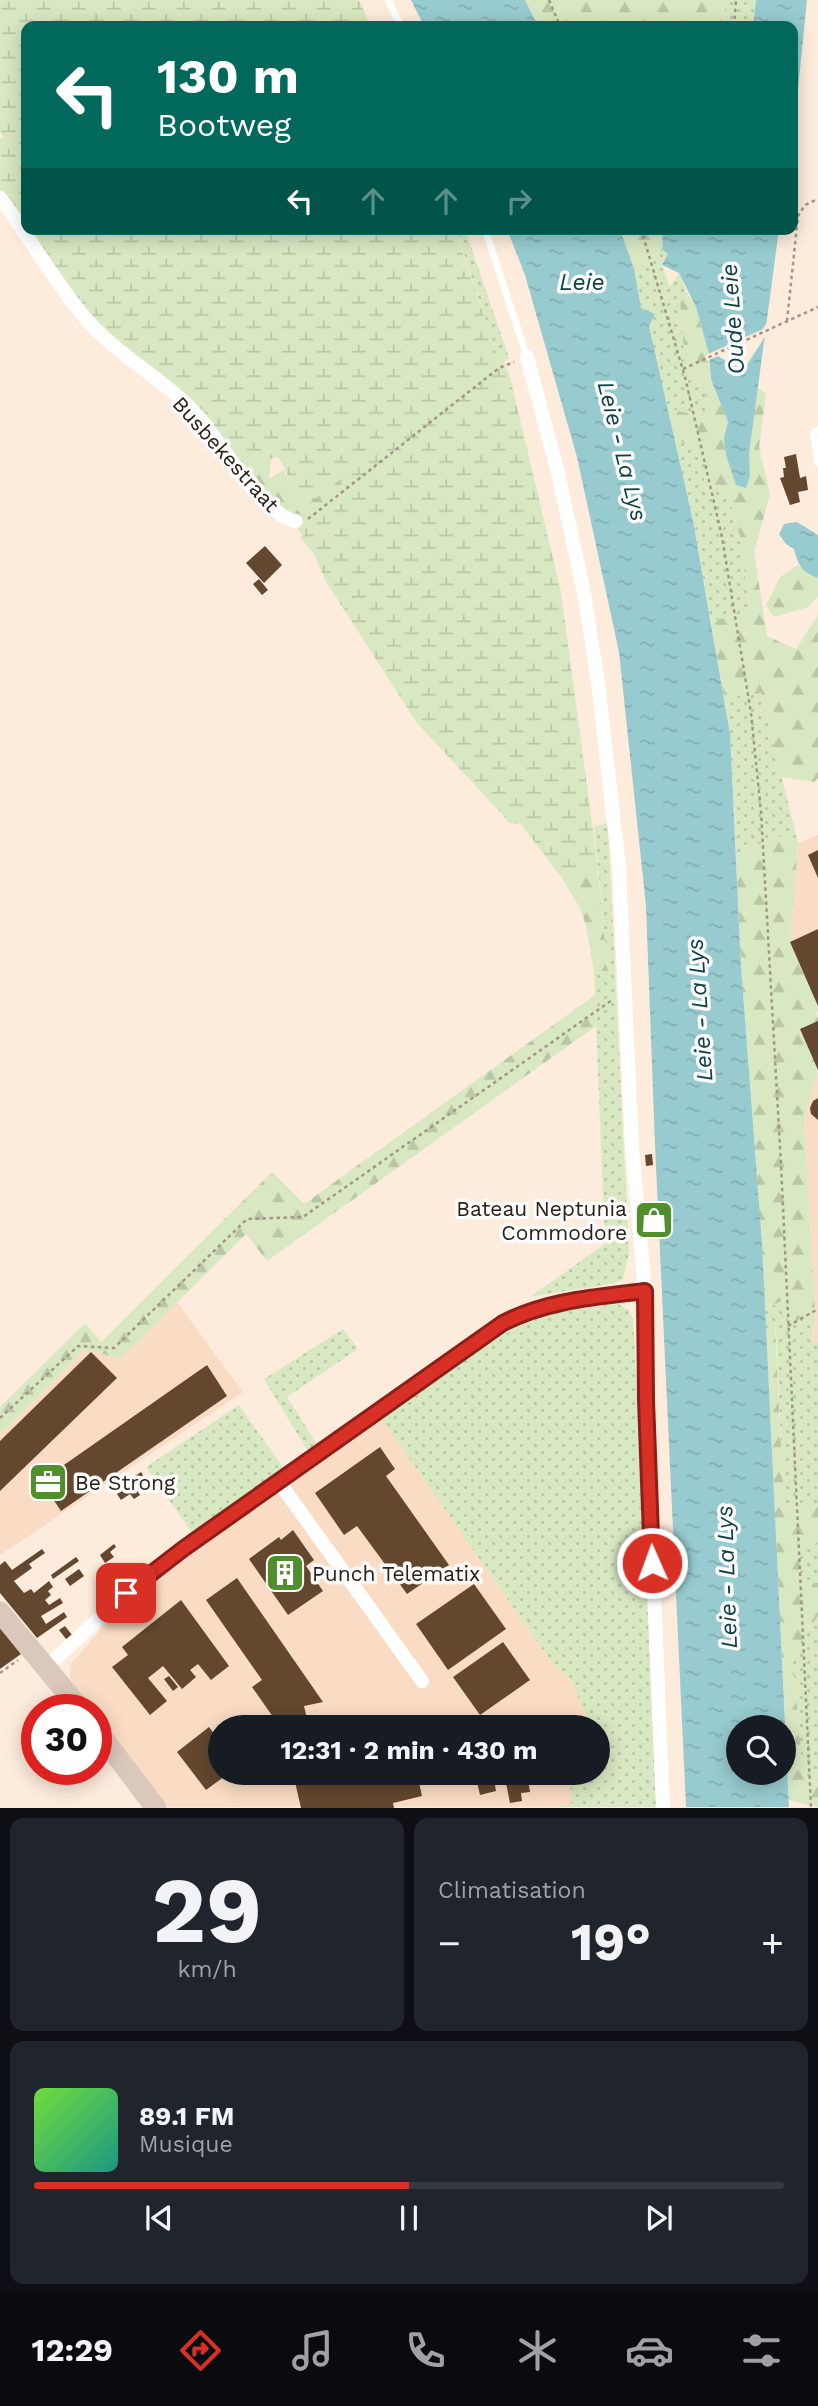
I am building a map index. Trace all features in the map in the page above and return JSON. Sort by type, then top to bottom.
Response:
[{"type":"street","name":"Busbekestraat","points":[[0,198],[21,227]]},
{"type":"street","name":"Busbekestraat","points":[[27,235],[86,318],[107,341],[193,411],[271,508],[288,521],[296,522]]},
{"type":"street","points":[[527,358],[557,469],[583,588],[597,675],[619,866],[632,1148],[645,1291],[646,1400],[663,1808]]},
{"type":"street","points":[[47,1667],[126,1593],[183,1549],[503,1323],[526,1311],[557,1302],[645,1291]]},
{"type":"street","points":[[279,1482],[422,1681]]},
{"type":"street","points":[[0,1612],[68,1694]]},
{"type":"street","points":[[112,1750],[156,1808]]},
{"type":"lane","points":[[388,0],[398,21]]},
{"type":"lane","points":[[487,235],[527,358]]},
{"type":"lane","points":[[818,430],[813,433],[818,463]]},
{"type":"path","points":[[549,0],[558,21]]},
{"type":"path","points":[[734,21],[736,0]]},
{"type":"path","points":[[798,216],[805,205],[818,199]]},
{"type":"path","points":[[643,235],[683,369],[722,537],[751,713],[761,811],[811,1808]]},
{"type":"path","points":[[787,321],[796,235]]},
{"type":"path","points":[[683,369],[818,307]]},
{"type":"path","name":"Busbekestraat","points":[[296,522],[308,519],[499,368],[527,358]]},
{"type":"path","points":[[0,1418],[78,1346],[114,1348],[247,1219],[303,1217],[624,992]]},
{"type":"path","points":[[788,1326],[818,1309]]},
{"type":"path","points":[[0,1673],[33,1650]]},
{"type":"shaded area","points":[[818,835],[818,1006],[790,942],[798,843]]},
{"type":"shaded area","points":[[818,1021],[818,1069],[800,1029]]},
{"type":"shaded area","points":[[818,1069],[818,1342],[812,1345],[815,1310],[804,1118]]},
{"type":"shaded area","points":[[177,1302],[243,1392],[0,1555],[0,1434],[85,1349],[120,1359]]},
{"type":"shaded area","points":[[381,1418],[552,1663],[566,1674],[586,1715],[208,1715],[208,1785],[570,1785],[571,1804],[556,1807],[167,1807],[112,1737],[112,1694],[79,1694],[70,1677],[71,1664],[146,1583]]},
{"type":"green space","points":[[0,0],[359,0],[369,21],[21,21],[21,222],[0,192],[0,139],[3,136],[0,132]]},
{"type":"green space","points":[[525,0],[725,0],[724,21],[536,21]]},
{"type":"green space","points":[[725,0],[756,0],[754,21],[724,21]]},
{"type":"green space","points":[[30,235],[457,235],[497,355],[504,362],[510,377],[561,592],[596,853],[562,878],[520,823],[511,824],[417,723],[325,580],[314,554],[300,537],[306,534],[301,525],[348,489],[340,480],[316,498],[292,486],[283,464],[277,457],[271,459],[262,455],[256,459],[249,477],[198,408],[92,319]]},
{"type":"green space","points":[[458,235],[467,235],[509,358],[504,362],[497,355]]},
{"type":"green space","points":[[622,235],[663,235],[663,250],[634,269]]},
{"type":"green space","points":[[663,250],[668,254],[662,265],[670,287],[679,273],[688,295],[680,301],[685,363],[705,392],[708,418],[666,408],[634,269]]},
{"type":"green space","points":[[688,295],[696,307],[709,354],[711,379],[728,422],[724,437],[745,488],[750,476],[749,454],[757,387],[766,394],[759,447],[770,494],[754,552],[767,636],[796,649],[818,615],[818,778],[814,782],[782,777],[761,693],[724,698],[711,621],[750,613],[740,537],[729,497],[703,485],[708,456],[673,437],[666,408],[708,418],[705,392],[685,363],[680,301]]},
{"type":"green space","points":[[673,437],[708,456],[729,497],[740,537],[750,613],[711,621],[694,526]]},
{"type":"green space","points":[[262,455],[271,459],[269,479],[284,470],[292,486],[304,494],[316,498],[340,479],[348,489],[302,524],[306,534],[304,536],[249,477],[256,459]]},
{"type":"green space","points":[[798,565],[809,575],[818,578],[818,596],[808,607],[774,617],[766,605],[780,577]]},
{"type":"green space","points":[[761,693],[798,843],[777,835],[736,857],[730,734],[724,698]]},
{"type":"green space","points":[[608,823],[629,1254],[623,1279],[615,1283],[530,1297],[605,1244],[594,971],[608,970],[594,826]]},
{"type":"green space","points":[[777,835],[798,843],[790,942],[818,1006],[818,1069],[804,1118],[815,1310],[788,1326],[786,1299],[765,1309],[736,857]]},
{"type":"green space","points":[[596,853],[608,971],[594,971],[580,908],[562,878]]},
{"type":"green space","points":[[595,995],[596,1026],[267,1261],[246,1234],[120,1359],[85,1349],[0,1434],[0,1407],[85,1323],[101,1342],[272,1172],[304,1204]]},
{"type":"green space","points":[[787,1299],[788,1326],[815,1310],[812,1344],[818,1342],[818,1504],[784,1505],[776,1330],[766,1331],[765,1309]]},
{"type":"green space","points":[[618,1304],[629,1310],[633,1320],[661,1807],[556,1807],[571,1804],[570,1785],[610,1785],[610,1715],[586,1715],[566,1674],[552,1663],[381,1418],[484,1347],[527,1321],[556,1311]]},
{"type":"green space","points":[[343,1329],[358,1349],[287,1397],[318,1446],[309,1453],[264,1379]]},
{"type":"green space","points":[[775,1329],[784,1504],[818,1504],[818,1544],[799,1548],[800,1583],[818,1583],[818,1616],[792,1654],[803,1773],[818,1782],[818,1807],[789,1800],[788,1785],[796,1785],[796,1715],[785,1715],[766,1331]]},
{"type":"green space","points":[[239,1405],[284,1469],[193,1534],[146,1467]]},
{"type":"green space","points":[[818,1544],[818,1583],[800,1583],[798,1547]]},
{"type":"green space","points":[[818,1616],[818,1782],[803,1773],[792,1654]]},
{"type":"water","points":[[411,0],[525,0],[536,21],[422,21]]},
{"type":"water","points":[[756,0],[807,0],[798,89],[798,21],[754,21]]},
{"type":"water","name":"Leie","points":[[509,235],[622,235],[634,269],[641,308],[655,314],[649,326],[694,526],[730,734],[741,967],[762,1244],[785,1715],[726,1715],[726,1785],[788,1785],[789,1807],[686,1807],[646,906],[619,652],[577,457],[525,275]]},
{"type":"water","name":"Oude Leie","points":[[778,235],[749,454],[750,476],[746,488],[736,485],[726,455],[724,437],[728,422],[711,379],[709,354],[696,307],[679,273],[662,265],[668,254],[663,250],[662,236]]},
{"type":"water","points":[[797,522],[818,535],[818,578],[802,568],[794,549],[786,544],[779,534],[784,524]]},
{"type":"pier","points":[[771,315],[768,332],[743,371],[718,356],[706,361],[706,355],[763,329]]},
{"type":"building","points":[[796,454],[800,478],[806,476],[808,490],[798,492],[800,502],[790,505],[780,478],[784,477],[783,468],[786,468],[784,457]]},
{"type":"building","points":[[265,546],[282,565],[264,583],[246,563]]},
{"type":"building","points":[[259,579],[268,590],[262,595],[253,584]]},
{"type":"building","points":[[818,850],[818,878],[808,855]]},
{"type":"building","points":[[818,929],[818,1006],[790,942]]},
{"type":"building","points":[[818,1021],[818,1070],[800,1029]]},
{"type":"building","points":[[818,1098],[818,1120],[811,1114],[810,1108]]},
{"type":"building","points":[[652,1154],[653,1165],[646,1166],[645,1155]]},
{"type":"building","points":[[91,1352],[117,1378],[0,1491],[0,1441]]},
{"type":"building","points":[[207,1365],[227,1396],[61,1511],[41,1481]]},
{"type":"building","points":[[380,1447],[395,1469],[386,1476],[449,1565],[407,1594],[357,1526],[344,1535],[315,1493]]},
{"type":"building","points":[[141,1472],[147,1482],[136,1489],[140,1495],[134,1499],[130,1494],[121,1500],[117,1494],[125,1488],[122,1485]]},
{"type":"building","name":"Punch Telematix","points":[[293,1530],[314,1560],[306,1566],[323,1591],[288,1615],[249,1559]]},
{"type":"building","points":[[114,1544],[116,1547],[110,1552],[114,1557],[105,1563],[100,1555]]},
{"type":"building","points":[[42,1549],[45,1553],[29,1564],[32,1568],[14,1581],[24,1593],[31,1589],[34,1593],[49,1581],[53,1587],[48,1591],[51,1595],[45,1600],[49,1605],[60,1598],[63,1603],[41,1616],[46,1624],[64,1612],[67,1617],[37,1638],[0,1593],[0,1565],[5,1561],[12,1570]]},
{"type":"building","points":[[76,1557],[79,1561],[53,1579],[51,1575]]},
{"type":"building","points":[[79,1569],[84,1576],[70,1586],[65,1579]]},
{"type":"building","points":[[237,1578],[323,1702],[304,1706],[306,1715],[272,1715],[252,1687],[262,1680],[206,1600]]},
{"type":"building","points":[[474,1584],[506,1629],[448,1670],[416,1624]]},
{"type":"building","points":[[181,1600],[229,1666],[211,1680],[198,1664],[190,1670],[196,1677],[182,1689],[163,1666],[148,1678],[167,1701],[150,1715],[112,1667],[128,1655],[122,1647]]},
{"type":"building","points":[[65,1626],[72,1635],[66,1639],[59,1630]]},
{"type":"building","points":[[0,1628],[21,1654],[0,1669]]},
{"type":"building","points":[[503,1642],[530,1680],[480,1715],[453,1677]]},
{"type":"building","points":[[169,1676],[178,1687],[173,1691],[164,1679]]},
{"type":"building","points":[[208,1728],[208,1785],[213,1785],[206,1790],[177,1752]]},
{"type":"building","points":[[296,1785],[420,1785],[422,1796],[393,1803],[394,1808],[301,1808]]},
{"type":"building","points":[[478,1785],[495,1785],[496,1791],[480,1795]]},
{"type":"building","points":[[506,1785],[529,1785],[530,1792],[521,1793],[522,1801],[510,1803]]},
{"type":"place","name":"Bateau Neptunia Commodore","points":[[654,1220]]},
{"type":"place","name":"Be Strong","points":[[48,1482]]},
{"type":"place","name":"Punch Telematix","points":[[285,1573]]},
{"type":"route","points":[[126,1593],[183,1549],[503,1323],[526,1311],[557,1302],[645,1291],[652,1563]]},
{"type":"water label","name":"Leie - La Lys","points":[[622,451]]},
{"type":"water label","name":"Leie - La Lys","points":[[700,1010]]},
{"type":"water label","name":"Leie - La Lys","points":[[727,1577]]}]
